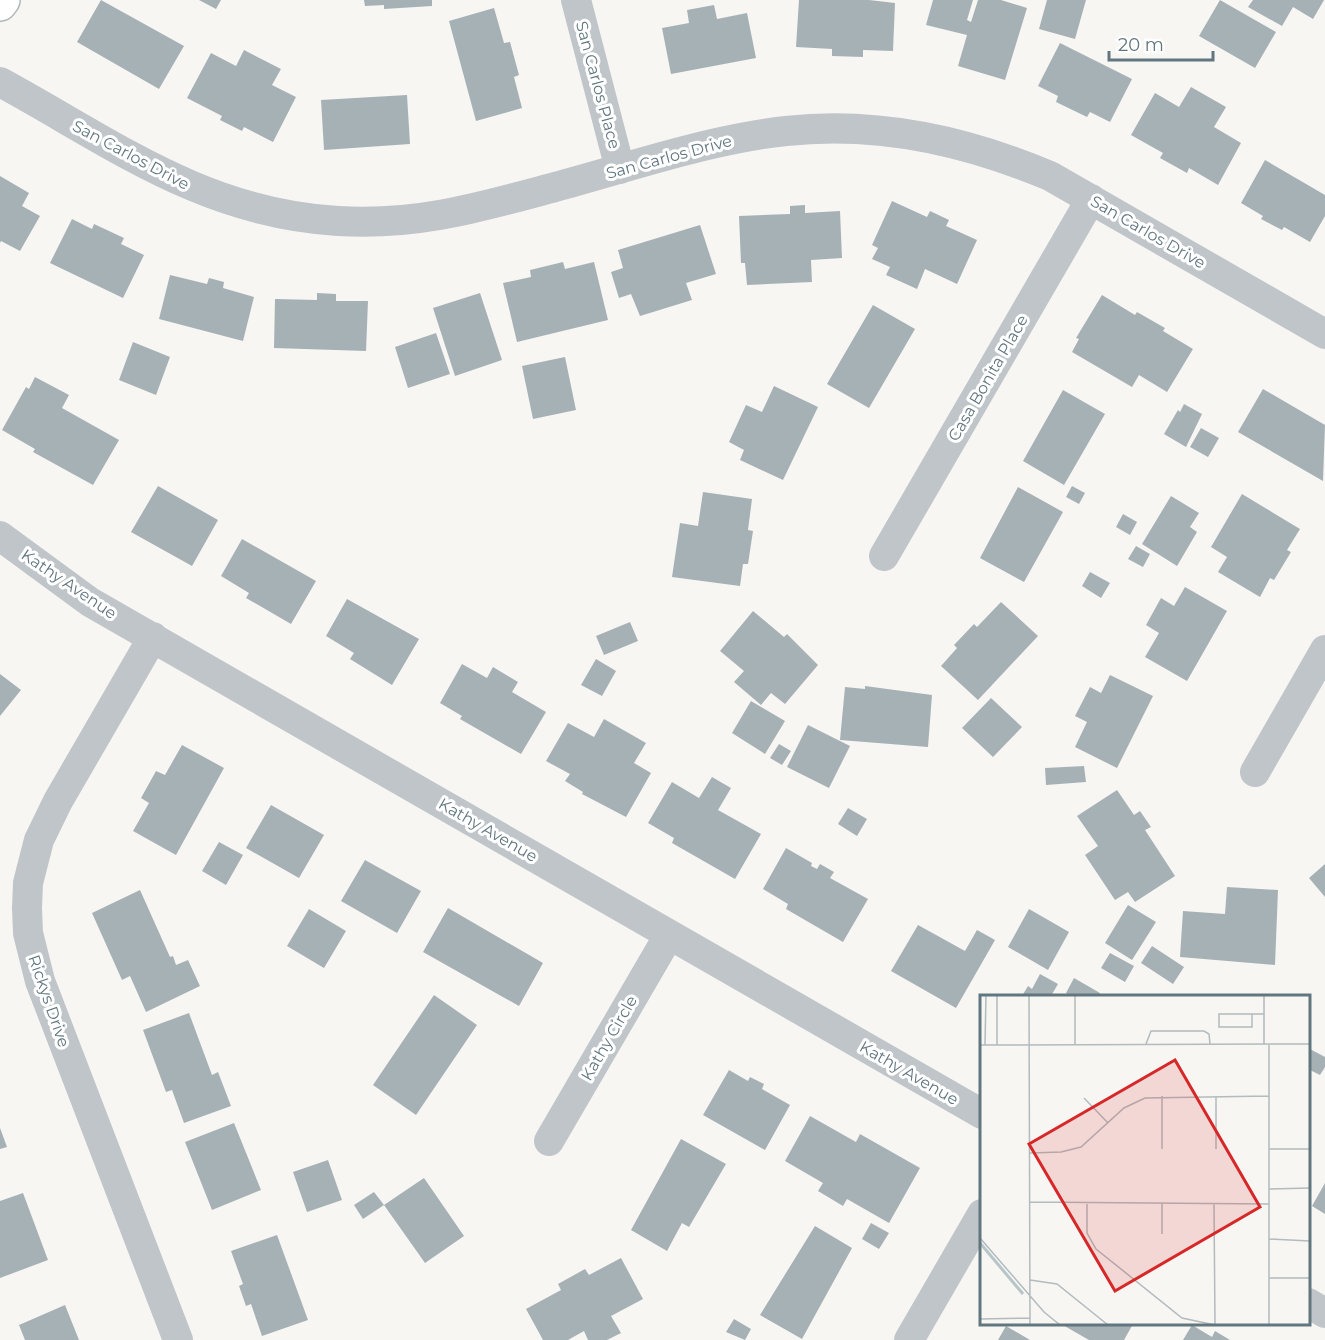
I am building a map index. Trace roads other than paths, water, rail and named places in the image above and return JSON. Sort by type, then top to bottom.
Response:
[{"type":"street","points":[[0,4],[3,0]]},
{"type":"street","name":"San Carlos Place","points":[[576,0],[620,169]]},
{"type":"street","name":"San Carlos Drive","points":[[0,82],[179,182],[255,208],[297,216],[376,222],[456,214],[753,135],[828,128],[874,130],[968,146],[1010,159],[1050,176],[1325,334]]},
{"type":"street","name":"Casa Bonita Place","points":[[884,556],[1091,199]]},
{"type":"street","name":"Kathy Avenue","points":[[0,536],[73,591],[980,1113]]},
{"type":"street","name":"Rickys Drive","points":[[153,637],[44,829],[32,860],[27,908],[28,933],[40,981],[178,1340]]},
{"type":"street","points":[[1255,771],[1325,650]]},
{"type":"street","name":"Kathy Circle","points":[[549,1141],[669,934]]},
{"type":"street","points":[[909,1340],[980,1216]]},
{"type":"street","points":[[1310,1304],[1325,1313]]}]
